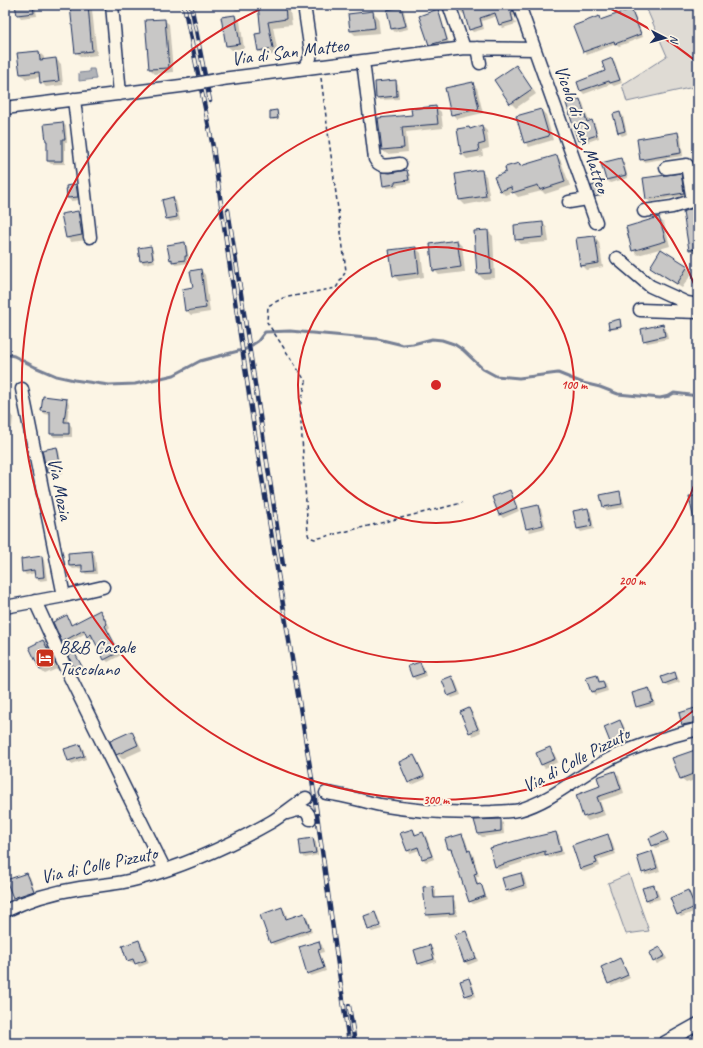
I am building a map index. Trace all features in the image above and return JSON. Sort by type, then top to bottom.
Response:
[{"type":"street","points":[[112,5],[120,94]]},
{"type":"street","points":[[304,5],[311,52],[310,58],[304,68]]},
{"type":"street","points":[[449,5],[464,48]]},
{"type":"street","points":[[519,5],[534,49]]},
{"type":"street","name":"Via di San Matteo","points":[[5,108],[464,48],[534,49]]},
{"type":"street","points":[[477,48],[480,63]]},
{"type":"street","name":"Vicolo di San Matteo","points":[[534,49],[596,222]]},
{"type":"street","points":[[363,61],[375,159],[377,163],[386,166],[400,164]]},
{"type":"street","points":[[74,99],[90,237]]},
{"type":"street","points":[[644,211],[672,207],[696,200],[687,164],[666,168]]},
{"type":"street","points":[[569,202],[587,199]]},
{"type":"street","points":[[617,258],[650,286],[687,303],[698,305]]},
{"type":"street","points":[[640,310],[698,312]]},
{"type":"street","name":"Via Mozia","points":[[22,389],[64,596]]},
{"type":"street","points":[[5,607],[103,587]]},
{"type":"street","points":[[35,601],[64,669],[165,870]]},
{"type":"street","name":"Via di Colle Pizzuto","points":[[326,794],[382,805],[424,810],[473,813],[517,810],[548,797],[602,763],[627,750],[655,740],[698,729]]},
{"type":"street","name":"Via di Colle Pizzuto","points":[[5,911],[24,902],[47,895],[72,889],[130,881],[214,852],[269,824],[306,798]]},
{"type":"street","points":[[284,814],[296,810],[304,810],[310,819]]},
{"type":"street","points":[[664,1043],[698,1024]]},
{"type":"path","points":[[320,66],[346,271],[336,288],[283,298],[268,306],[267,322],[306,382],[300,406],[308,534],[309,537],[315,538],[462,503]]},
{"type":"shaded area","points":[[645,5],[698,5],[698,86],[627,102],[622,85],[667,56]]},
{"type":"shaded area","points":[[89,69],[94,69],[96,79],[79,81],[79,73],[89,72]]},
{"type":"shaded area","points":[[629,874],[649,931],[626,934],[608,883]]},
{"type":"building","points":[[15,5],[33,5],[34,13],[17,15]]},
{"type":"building","points":[[88,5],[92,51],[75,53],[70,6]]},
{"type":"building","points":[[258,5],[285,5],[286,19],[268,22],[273,48],[258,51],[255,34],[261,33]]},
{"type":"building","points":[[462,5],[512,5],[513,12],[511,13],[513,21],[499,25],[495,13],[480,18],[482,26],[469,30]]},
{"type":"building","points":[[401,7],[406,26],[391,29],[387,10]]},
{"type":"building","points":[[438,9],[447,40],[429,45],[419,16]]},
{"type":"building","points":[[631,9],[641,34],[615,44],[614,41],[583,52],[573,26],[599,16],[600,20]]},
{"type":"building","points":[[373,11],[375,28],[350,31],[348,14]]},
{"type":"building","points":[[235,15],[240,44],[226,46],[221,17]]},
{"type":"building","points":[[165,19],[169,68],[149,69],[145,20]]},
{"type":"building","points":[[39,51],[40,60],[56,58],[59,81],[40,83],[39,72],[20,74],[17,53]]},
{"type":"building","points":[[612,58],[620,80],[610,83],[609,81],[580,91],[577,82],[605,71],[602,62]]},
{"type":"building","points":[[516,65],[532,89],[510,104],[494,80]]},
{"type":"building","points":[[396,80],[397,96],[376,98],[375,82]]},
{"type":"building","points":[[473,82],[479,109],[451,115],[445,88]]},
{"type":"building","points":[[580,99],[587,122],[592,120],[597,135],[578,141],[566,103]]},
{"type":"building","points":[[436,106],[438,124],[402,127],[404,148],[382,150],[378,118],[412,115],[411,109]]},
{"type":"building","points":[[541,109],[549,136],[524,143],[516,116]]},
{"type":"building","points":[[277,110],[278,118],[270,119],[270,111]]},
{"type":"building","points":[[620,112],[625,131],[618,133],[613,114]]},
{"type":"building","points":[[63,122],[65,139],[62,139],[62,161],[47,161],[47,141],[44,124]]},
{"type":"building","points":[[482,125],[485,143],[478,145],[479,151],[461,154],[457,129],[469,127],[470,129]]},
{"type":"building","points":[[678,132],[681,153],[640,160],[637,139]]},
{"type":"building","points":[[557,155],[565,182],[540,190],[538,185],[512,193],[511,187],[500,191],[494,177],[506,172],[505,167],[519,163],[520,166]]},
{"type":"building","points":[[621,158],[626,175],[606,180],[601,163]]},
{"type":"building","points":[[407,170],[409,180],[383,186],[381,172],[390,173]]},
{"type":"building","points":[[482,170],[486,196],[459,200],[455,174]]},
{"type":"building","points":[[681,173],[684,193],[646,199],[643,178]]},
{"type":"building","points":[[76,184],[78,197],[67,198],[66,186]]},
{"type":"building","points":[[599,184],[601,195],[595,197],[591,186]]},
{"type":"building","points":[[173,197],[177,217],[166,219],[162,200]]},
{"type":"building","points":[[693,208],[698,208],[698,249],[689,250],[683,212]]},
{"type":"building","points":[[78,211],[82,235],[66,238],[61,214]]},
{"type":"building","points":[[659,217],[666,241],[632,251],[626,227]]},
{"type":"building","points":[[543,222],[544,237],[515,240],[514,225]]},
{"type":"building","points":[[488,230],[491,273],[477,274],[474,231]]},
{"type":"building","points":[[595,236],[599,263],[580,266],[576,238]]},
{"type":"building","points":[[457,240],[461,267],[433,271],[430,244]]},
{"type":"building","points":[[185,242],[187,256],[185,256],[185,260],[172,262],[172,259],[170,260],[167,245]]},
{"type":"building","points":[[151,246],[153,259],[140,261],[138,248]]},
{"type":"building","points":[[416,247],[419,273],[393,276],[389,250]]},
{"type":"building","points":[[661,249],[688,266],[677,284],[650,267]]},
{"type":"building","points":[[201,269],[206,308],[185,311],[182,289],[193,287],[190,271]]},
{"type":"building","points":[[620,319],[621,327],[609,329],[608,322]]},
{"type":"building","points":[[663,324],[665,336],[643,341],[641,329]]},
{"type":"building","points":[[43,396],[67,399],[64,422],[69,422],[69,434],[50,434],[50,412],[41,411]]},
{"type":"building","points":[[57,447],[61,470],[47,473],[42,450]]},
{"type":"building","points":[[510,490],[517,508],[499,515],[492,497]]},
{"type":"building","points":[[620,491],[622,504],[603,507],[600,495]]},
{"type":"building","points":[[698,495],[698,524],[695,525],[689,497]]},
{"type":"building","points":[[538,505],[543,525],[526,529],[521,509]]},
{"type":"building","points":[[588,508],[592,526],[577,529],[573,511]]},
{"type":"building","points":[[92,551],[94,571],[82,572],[82,565],[69,566],[68,553]]},
{"type":"building","points":[[42,556],[44,577],[35,578],[34,570],[22,572],[21,559]]},
{"type":"building","points":[[100,610],[107,624],[105,626],[119,652],[104,660],[91,634],[87,637],[84,630],[62,642],[53,622],[67,615],[71,625]]},
{"type":"building","name":"B&B Casale Tuscolano","points":[[43,640],[55,663],[40,670],[29,647]]},
{"type":"building","points":[[74,652],[83,668],[76,672],[68,655]]},
{"type":"building","points":[[420,662],[424,673],[412,677],[408,666]]},
{"type":"building","points":[[675,672],[677,679],[664,684],[661,677]]},
{"type":"building","points":[[597,675],[599,682],[603,681],[605,688],[591,692],[586,678]]},
{"type":"building","points":[[452,676],[458,692],[448,696],[442,680]]},
{"type":"building","points":[[649,688],[653,702],[636,707],[632,693]]},
{"type":"building","points":[[469,708],[478,729],[469,733],[460,712]]},
{"type":"building","points":[[695,708],[698,722],[682,725],[679,713]]},
{"type":"building","points":[[620,720],[628,740],[612,747],[604,727]]},
{"type":"building","points":[[132,731],[138,745],[116,755],[110,741]]},
{"type":"building","points":[[80,744],[84,756],[68,761],[64,749]]},
{"type":"building","points":[[550,747],[555,759],[541,765],[536,753]]},
{"type":"building","points":[[698,749],[698,772],[680,779],[672,758]]},
{"type":"building","points":[[414,755],[424,776],[408,783],[399,762]]},
{"type":"building","points":[[615,771],[621,789],[597,797],[602,811],[583,817],[576,795],[600,786],[597,777]]},
{"type":"building","points":[[501,819],[501,831],[478,834],[474,820]]},
{"type":"building","points":[[413,829],[415,835],[423,832],[432,856],[422,859],[418,847],[407,851],[400,833]]},
{"type":"building","points":[[664,831],[668,840],[652,846],[649,838]]},
{"type":"building","points":[[556,832],[561,851],[545,855],[545,851],[495,867],[490,848],[530,837]]},
{"type":"building","points":[[462,834],[468,851],[470,850],[477,873],[474,874],[477,885],[480,884],[482,886],[485,896],[469,902],[451,849],[448,849],[445,839]]},
{"type":"building","points":[[608,834],[613,851],[595,857],[597,863],[580,869],[572,845]]},
{"type":"building","points":[[313,838],[316,853],[301,855],[299,840]]},
{"type":"building","points":[[652,851],[657,868],[642,873],[637,856]]},
{"type":"building","points":[[27,873],[34,891],[13,898],[6,880]]},
{"type":"building","points":[[521,873],[524,885],[506,891],[502,878]]},
{"type":"building","points":[[654,885],[657,896],[646,900],[642,888]]},
{"type":"building","points":[[433,886],[434,898],[453,897],[454,913],[426,915],[423,887]]},
{"type":"building","points":[[688,890],[695,907],[677,915],[670,898]]},
{"type":"building","points":[[282,907],[286,919],[304,913],[310,929],[270,943],[260,915]]},
{"type":"building","points":[[375,912],[380,926],[368,930],[364,916]]},
{"type":"building","points":[[466,931],[476,958],[464,962],[454,935]]},
{"type":"building","points":[[139,940],[146,960],[135,964],[133,959],[127,961],[122,946]]},
{"type":"building","points":[[319,941],[321,949],[318,950],[324,968],[307,974],[299,947]]},
{"type":"building","points":[[430,945],[434,959],[418,964],[414,950]]},
{"type":"building","points":[[660,947],[665,956],[653,962],[649,953]]},
{"type":"building","points":[[620,958],[628,975],[608,984],[601,967]]},
{"type":"building","points":[[469,978],[474,993],[465,996],[460,981]]},
{"type":"waterway","points":[[5,354],[14,356],[56,376],[109,385],[135,384],[174,375],[200,361],[246,349],[258,341],[265,332],[290,331],[378,339],[403,345],[432,339],[442,340],[454,344],[463,350],[483,369],[496,376],[519,378],[558,373],[618,394],[660,398],[674,393],[698,396]]},
{"type":"tunnel","points":[[306,798],[326,793]]},
{"type":"railway","points":[[184,5],[213,147],[257,448],[312,779],[349,1043]]},
{"type":"railway","points":[[191,5],[210,101]]},
{"type":"railway","points":[[228,210],[283,565]]},
{"type":"railway","points":[[349,1006],[355,1043]]},
{"type":"place","name":"B&B Casale Tuscolano","points":[[45,658]]}]
